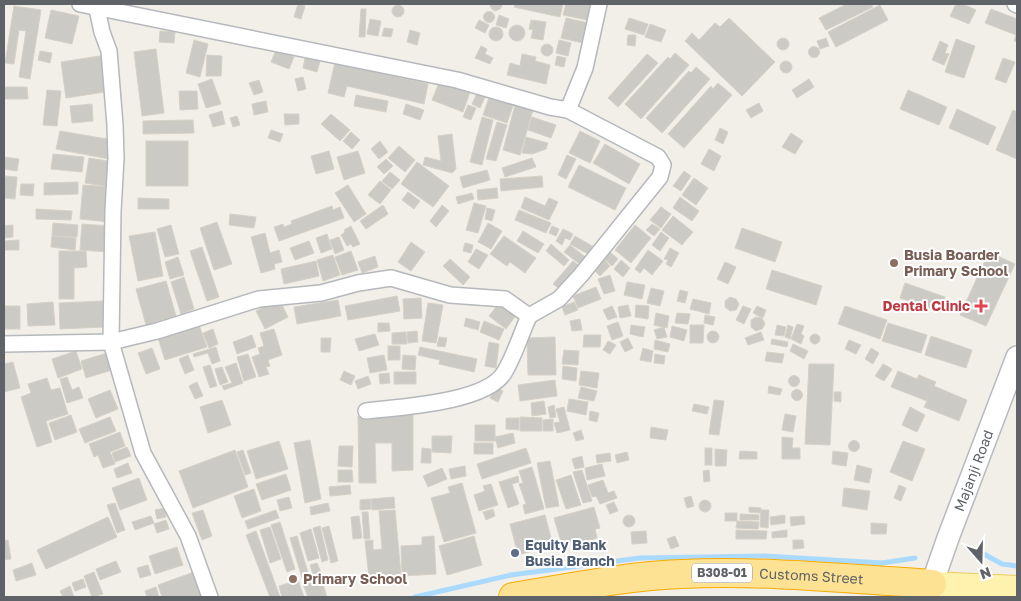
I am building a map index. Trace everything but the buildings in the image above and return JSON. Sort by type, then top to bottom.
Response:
[{"type":"highway","name":"Customs Street","points":[[513,597],[604,582],[681,574],[750,573],[931,591]]},
{"type":"main road","name":"Majanji Road","points":[[931,591],[1017,357]]},
{"type":"main road","name":"B308-01","points":[[931,591],[1017,588]]},
{"type":"street","points":[[80,4],[457,80],[550,107],[568,110],[658,157],[663,165],[660,177],[581,275],[559,299],[529,316],[504,374],[486,389],[470,395],[366,412]]},
{"type":"street","points":[[568,110],[585,68],[598,4]]},
{"type":"street","points":[[96,6],[109,51],[115,125],[116,158],[112,237],[111,342],[143,453],[188,536],[210,597]]},
{"type":"street","points":[[4,344],[111,342],[157,331],[259,298],[321,293],[358,283],[391,278],[450,295],[505,299],[529,316]]},
{"type":"waterway","points":[[982,553],[1002,564],[1017,566]]},
{"type":"waterway","points":[[415,597],[511,575],[640,558],[765,556],[882,563],[915,558]]},
{"type":"place","name":"Busia Boarder Primary School","points":[[894,263]]},
{"type":"place","name":"Dental Clinic","points":[[981,306]]},
{"type":"place","name":"Equity Bank Busia Branch","points":[[515,553]]},
{"type":"place","name":"Primary School","points":[[293,579]]}]
